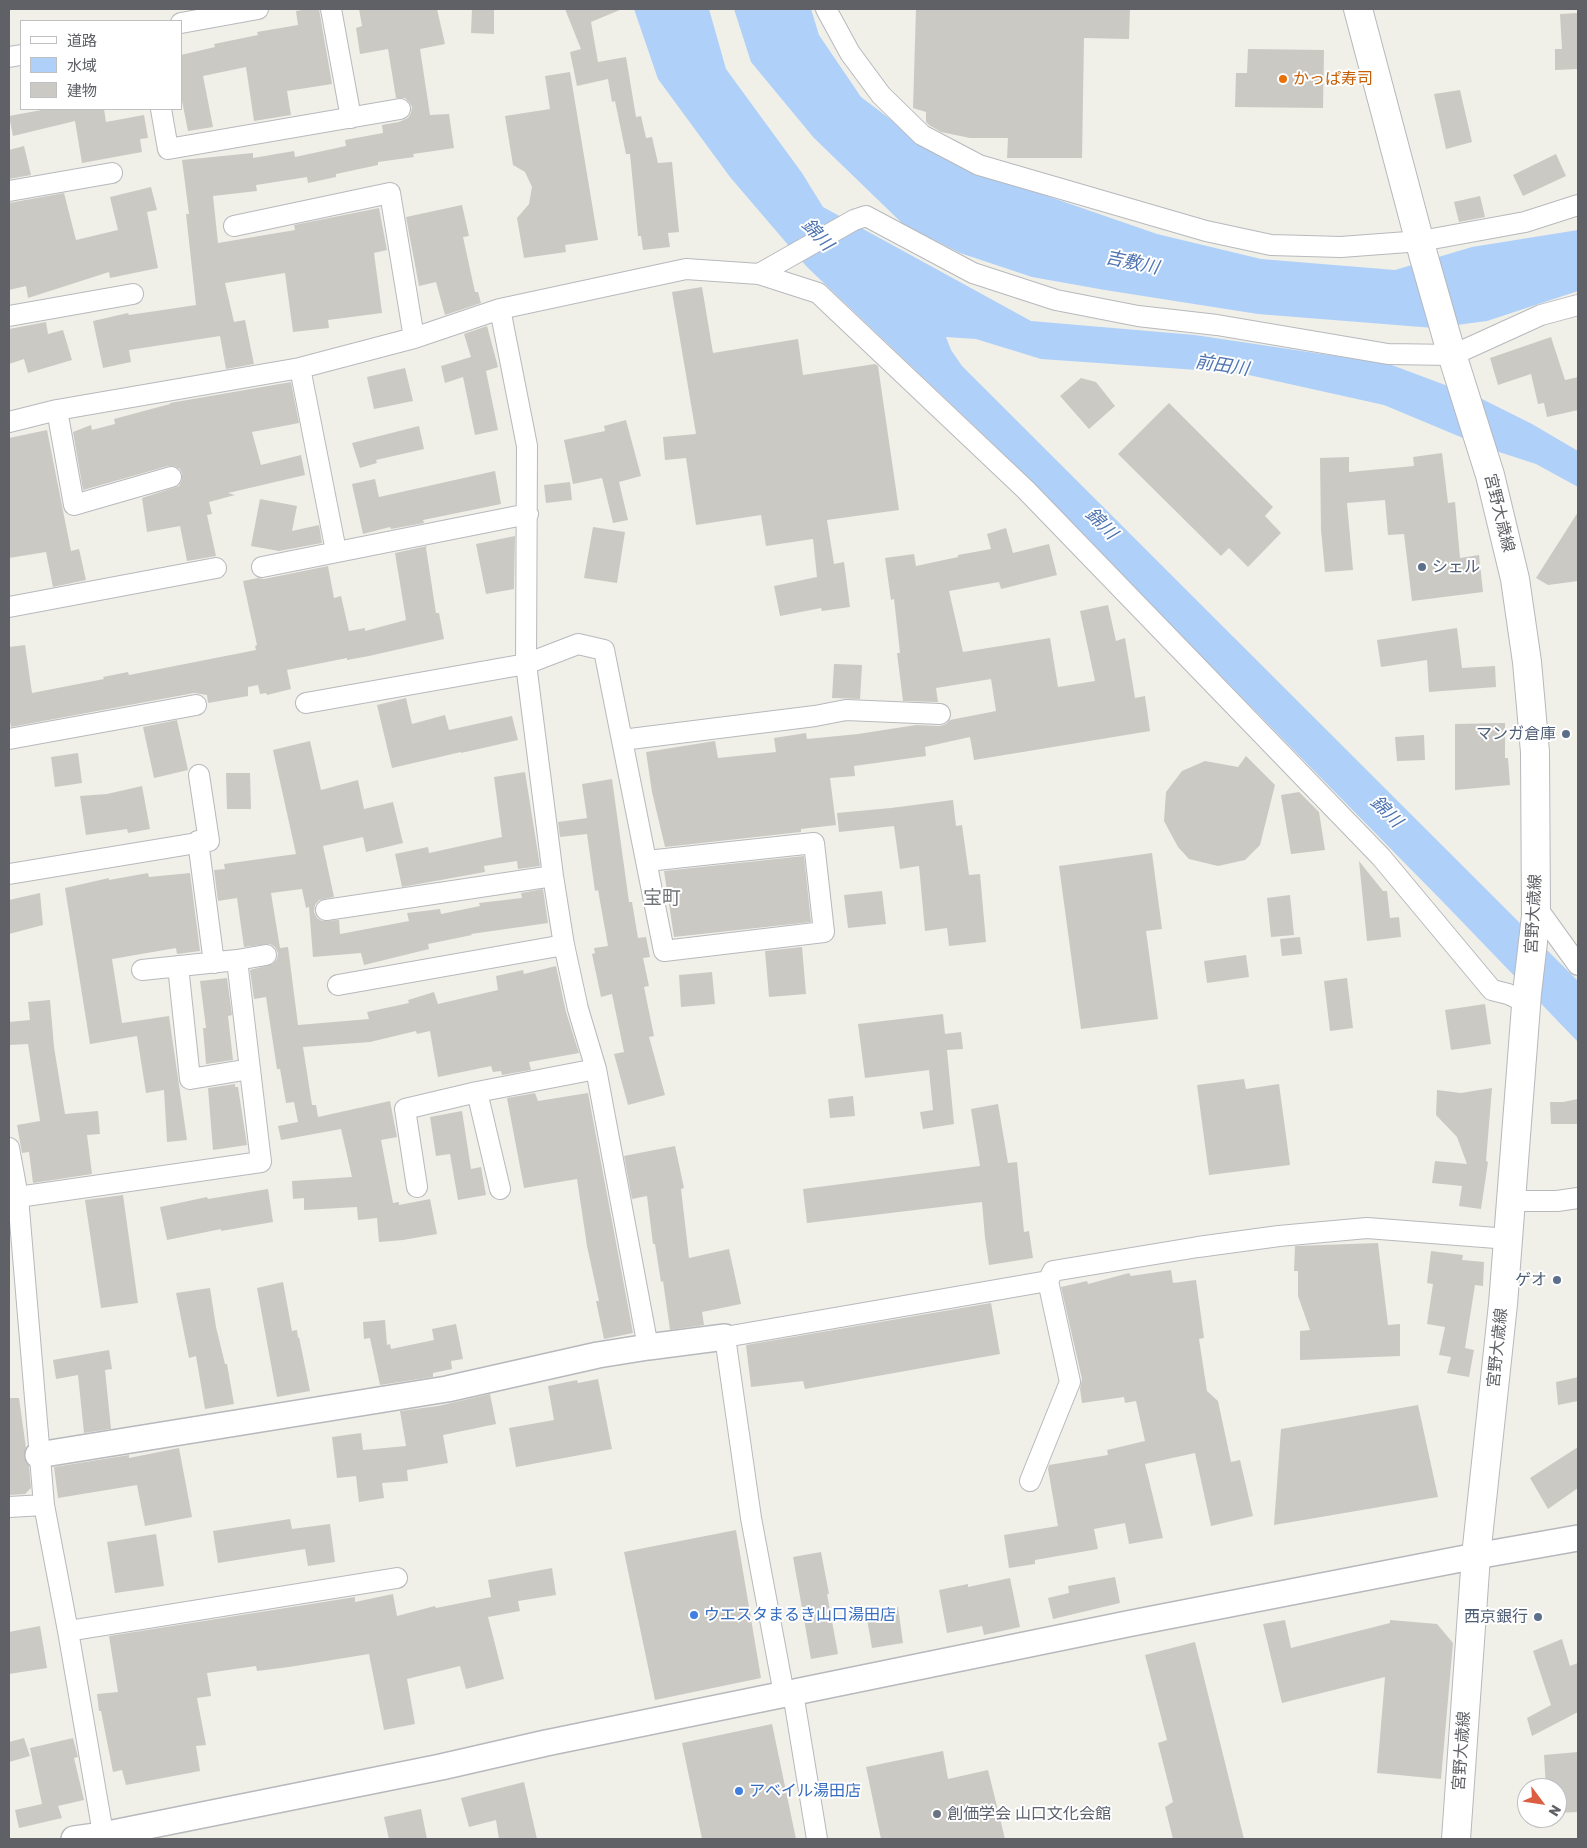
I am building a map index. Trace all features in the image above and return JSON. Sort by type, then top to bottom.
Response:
[{"type":"main road","name":"宮野大歳線","points":[[1358,9],[1451,350],[1490,475],[1515,579],[1527,662],[1535,752],[1537,912],[1527,998],[1510,1201],[1509,1238],[1476,1556],[1456,1839]]},
{"type":"street","points":[[182,23],[258,9]]},
{"type":"street","points":[[331,9],[351,118]]},
{"type":"street","points":[[826,9],[850,53],[881,95],[922,135],[979,164],[1206,231],[1271,245],[1422,247],[1525,222],[1578,205]]},
{"type":"street","points":[[161,110],[168,149],[400,108]]},
{"type":"street","points":[[9,192],[112,174]]},
{"type":"street","points":[[234,226],[390,193],[414,338]]},
{"type":"street","points":[[759,274],[854,220],[866,216],[973,273],[1056,300],[1138,316],[1217,326],[1388,354],[1451,350],[1541,315],[1578,305]]},
{"type":"street","points":[[9,422],[57,410],[300,368],[414,338],[500,309],[686,269],[759,274],[818,293],[1026,490],[1381,857],[1492,990],[1527,998]]},
{"type":"street","points":[[9,316],[133,294]]},
{"type":"street","points":[[500,309],[527,446],[526,664],[553,876],[564,945],[578,1009],[596,1069],[648,1347]]},
{"type":"street","points":[[300,368],[336,551]]},
{"type":"street","points":[[57,410],[74,505],[171,477]]},
{"type":"street","points":[[262,566],[528,514]]},
{"type":"street","points":[[9,607],[216,568]]},
{"type":"street","points":[[306,703],[526,664],[578,644],[604,650],[664,950],[824,932],[814,843],[647,860]]},
{"type":"street","points":[[9,739],[196,705]]},
{"type":"street","points":[[622,740],[815,716],[846,710],[940,714]]},
{"type":"street","points":[[9,874],[209,840],[199,775]]},
{"type":"street","points":[[198,841],[214,963]]},
{"type":"street","points":[[326,910],[553,876]]},
{"type":"street","points":[[1537,912],[1578,965]]},
{"type":"street","points":[[338,985],[564,945]]},
{"type":"street","points":[[142,970],[214,963],[266,954]]},
{"type":"street","points":[[18,1197],[261,1162],[237,960]]},
{"type":"street","points":[[178,966],[190,1079],[250,1069]]},
{"type":"street","points":[[417,1188],[405,1109],[477,1092],[596,1069]]},
{"type":"street","points":[[477,1092],[500,1189]]},
{"type":"street","points":[[9,1148],[18,1197],[38,1455],[44,1505],[68,1631],[103,1837]]},
{"type":"street","points":[[1510,1201],[1557,1201],[1578,1198]]},
{"type":"street","points":[[1030,1481],[1070,1382],[1048,1281],[1053,1271],[1279,1236],[1357,1229],[1509,1238]]},
{"type":"street","points":[[38,1455],[447,1389],[598,1355],[725,1337],[1048,1281]]},
{"type":"street","points":[[725,1337],[752,1518],[817,1839]]},
{"type":"street","points":[[9,1507],[44,1505]]},
{"type":"street","points":[[74,1839],[103,1837],[432,1769],[537,1745],[1132,1624],[1476,1556],[1578,1538]]},
{"type":"street","points":[[68,1631],[397,1578]]},
{"type":"water","points":[[634,9],[709,9],[726,69],[802,173],[823,207],[1031,321],[1195,335],[1389,364],[1480,398],[1532,424],[1578,451],[1578,487],[1536,464],[1487,448],[1384,405],[1240,373],[1041,359],[976,339],[946,337],[951,350],[962,366],[1578,981],[1578,1042],[989,440],[807,267],[730,177],[658,79]]},
{"type":"water","name":"吉敷川","points":[[734,9],[811,9],[819,35],[861,97],[910,134],[998,179],[1157,234],[1261,259],[1395,270],[1472,247],[1578,230],[1578,291],[1487,321],[1434,328],[1258,314],[1105,290],[1032,277],[960,253],[904,225],[814,138],[751,62]]},
{"type":"building","points":[[319,9],[332,84],[287,91],[291,115],[254,121],[246,67],[203,76],[213,127],[188,131],[182,101],[182,55],[215,47],[214,44],[258,35],[257,32],[298,25],[296,11]]},
{"type":"building","points":[[359,9],[437,9],[445,44],[420,49],[430,115],[449,114],[454,148],[413,154],[414,157],[378,162],[378,165],[336,174],[336,177],[308,183],[307,177],[256,185],[257,191],[213,196],[218,243],[295,230],[294,225],[379,208],[387,250],[374,253],[382,313],[328,320],[329,328],[293,332],[285,273],[225,283],[234,322],[245,320],[254,364],[226,369],[220,336],[129,350],[131,362],[103,368],[93,321],[128,313],[129,315],[196,305],[186,214],[189,214],[182,160],[253,153],[253,158],[294,151],[295,157],[346,146],[345,140],[383,133],[382,125],[399,122],[408,118],[412,107],[405,98],[396,98],[388,49],[360,54],[356,28],[362,26]]},
{"type":"building","points":[[472,9],[494,9],[494,34],[471,33]]},
{"type":"building","points":[[565,9],[622,9],[591,22],[598,62],[626,57],[636,117],[641,116],[646,138],[652,137],[658,163],[672,162],[679,232],[668,233],[670,247],[643,250],[641,236],[638,236],[630,154],[626,154],[615,101],[612,102],[608,79],[577,86],[570,52],[581,49]]},
{"type":"building","points":[[916,9],[1130,9],[1129,39],[1084,38],[1082,158],[1007,158],[1008,138],[970,138],[941,132],[929,125],[926,122],[926,112],[913,108]]},
{"type":"building","points":[[1578,13],[1578,69],[1555,70],[1555,49],[1562,49],[1560,14]]},
{"type":"building","points":[[1248,49],[1324,50],[1323,108],[1235,107],[1236,73],[1247,73]]},
{"type":"building","points":[[570,72],[598,240],[565,245],[566,252],[524,258],[517,218],[529,204],[532,187],[525,172],[513,165],[505,116],[550,109],[545,76]]},
{"type":"building","points":[[1460,90],[1472,142],[1446,149],[1434,94]]},
{"type":"building","points":[[42,110],[104,110],[106,122],[144,115],[148,138],[140,139],[142,152],[82,163],[75,121],[13,136],[9,116]]},
{"type":"building","points":[[24,146],[31,175],[9,179],[9,150]]},
{"type":"building","points":[[1556,154],[1566,176],[1523,196],[1513,175]]},
{"type":"building","points":[[151,187],[157,210],[147,212],[158,268],[110,278],[109,272],[28,298],[26,286],[9,290],[9,203],[64,193],[76,240],[118,230],[110,197]]},
{"type":"building","points":[[1480,196],[1485,217],[1459,222],[1454,202]]},
{"type":"building","points":[[462,205],[469,236],[463,237],[475,292],[478,292],[481,303],[445,315],[436,282],[419,286],[406,217]]},
{"type":"building","points":[[702,287],[713,353],[798,339],[803,375],[875,364],[878,366],[899,510],[827,520],[834,564],[844,562],[850,607],[822,611],[821,608],[780,616],[774,586],[817,577],[813,539],[766,546],[761,515],[696,525],[686,458],[665,460],[663,437],[696,434],[672,292]]},
{"type":"building","points":[[46,322],[48,334],[63,330],[72,360],[28,373],[24,359],[9,364],[9,329]]},
{"type":"building","points":[[487,326],[498,367],[486,371],[498,430],[475,435],[463,377],[445,383],[441,366],[471,357],[464,334]]},
{"type":"building","points":[[1551,337],[1565,380],[1578,377],[1578,410],[1547,417],[1544,403],[1538,404],[1531,374],[1498,385],[1490,358]]},
{"type":"building","points":[[405,368],[413,401],[374,409],[367,377]]},
{"type":"building","points":[[1081,378],[1096,382],[1115,406],[1089,429],[1060,396]]},
{"type":"building","points":[[291,382],[299,423],[252,432],[261,465],[301,455],[305,475],[228,493],[235,495],[209,502],[212,514],[207,515],[216,556],[187,561],[180,526],[147,532],[142,498],[179,486],[182,474],[180,469],[174,466],[168,466],[83,490],[73,432],[91,425],[92,430],[115,424],[114,419],[170,403]]},
{"type":"building","points":[[1169,403],[1273,507],[1265,516],[1281,533],[1248,567],[1229,548],[1221,556],[1118,454]]},
{"type":"building","points":[[626,420],[641,476],[619,482],[628,520],[613,523],[602,478],[573,484],[564,440],[605,431],[604,426]]},
{"type":"building","points":[[419,426],[424,449],[376,460],[377,463],[360,468],[352,443]]},
{"type":"building","points":[[47,430],[71,551],[79,549],[86,580],[53,587],[46,552],[9,558],[9,438]]},
{"type":"building","points":[[1442,453],[1448,503],[1455,502],[1460,558],[1479,555],[1483,592],[1412,601],[1404,534],[1388,535],[1385,500],[1347,503],[1353,570],[1325,572],[1321,530],[1320,458],[1349,457],[1349,472],[1414,466],[1413,457]]},
{"type":"building","points":[[495,471],[501,504],[423,520],[424,523],[391,529],[390,527],[363,534],[352,484],[375,479],[379,497]]},
{"type":"building","points":[[570,482],[572,500],[546,503],[544,485]]},
{"type":"building","points":[[260,499],[297,506],[292,531],[319,525],[322,543],[279,551],[251,546]]},
{"type":"building","points":[[1578,512],[1578,581],[1548,585],[1536,578]]},
{"type":"building","points":[[593,527],[625,532],[617,583],[584,578]]},
{"type":"building","points":[[1006,528],[1013,553],[1049,544],[1057,575],[1001,589],[999,582],[949,591],[963,652],[1050,638],[1058,687],[1095,681],[1080,611],[1108,605],[1116,641],[1125,638],[1135,698],[1145,696],[1150,731],[974,760],[970,737],[925,747],[926,756],[854,766],[855,776],[830,778],[836,825],[801,829],[801,832],[665,847],[652,792],[646,752],[715,741],[718,758],[776,752],[774,738],[806,733],[807,739],[858,734],[916,725],[940,726],[950,720],[996,711],[991,679],[936,688],[938,702],[903,701],[897,653],[900,653],[894,599],[891,600],[885,558],[914,554],[916,566],[991,549],[987,534]]},
{"type":"building","points":[[515,536],[514,589],[486,594],[476,544]]},
{"type":"building","points":[[427,546],[436,613],[439,613],[444,639],[369,656],[347,660],[347,658],[287,670],[291,689],[267,695],[266,693],[260,694],[258,685],[248,687],[248,696],[208,703],[207,695],[194,693],[11,727],[9,716],[9,647],[25,645],[32,693],[104,679],[103,677],[128,672],[129,675],[256,650],[255,646],[257,645],[243,581],[258,578],[264,579],[328,566],[334,598],[341,596],[349,631],[365,628],[365,631],[406,620],[395,553]]},
{"type":"building","points":[[1457,628],[1462,668],[1495,666],[1496,687],[1429,692],[1427,660],[1381,667],[1377,640]]},
{"type":"building","points":[[834,664],[862,665],[860,699],[832,698]]},
{"type":"building","points":[[406,698],[412,724],[445,715],[449,730],[512,716],[518,740],[392,768],[377,705]]},
{"type":"building","points":[[177,720],[188,770],[154,778],[143,727]]},
{"type":"building","points":[[1505,723],[1505,758],[1508,758],[1510,785],[1455,790],[1455,724]]},
{"type":"building","points":[[1424,735],[1425,760],[1397,761],[1395,737]]},
{"type":"building","points":[[310,741],[321,790],[358,780],[364,809],[393,802],[403,843],[366,852],[363,837],[323,846],[334,897],[319,900],[315,905],[314,912],[317,918],[322,921],[339,920],[340,934],[409,921],[407,913],[440,909],[441,914],[480,906],[479,903],[522,898],[521,893],[543,889],[548,923],[471,934],[428,944],[429,949],[364,965],[361,953],[313,957],[309,907],[306,908],[302,889],[271,893],[280,948],[288,947],[298,1025],[369,1019],[367,1012],[409,1003],[408,1000],[434,992],[438,1004],[498,990],[496,976],[523,970],[524,974],[556,966],[566,1012],[579,1053],[529,1062],[531,1070],[502,1075],[501,1071],[493,1072],[491,1066],[438,1077],[430,1031],[417,1034],[416,1031],[370,1042],[303,1047],[312,1105],[316,1105],[318,1117],[390,1101],[397,1137],[381,1140],[393,1203],[399,1202],[399,1205],[430,1199],[437,1234],[379,1242],[377,1218],[358,1220],[357,1207],[304,1210],[304,1198],[293,1199],[292,1181],[352,1177],[341,1129],[281,1140],[278,1126],[298,1122],[294,1102],[286,1103],[280,1069],[277,1069],[266,997],[254,999],[250,970],[273,964],[277,959],[278,953],[275,947],[270,944],[244,947],[237,898],[218,901],[214,870],[225,869],[224,864],[296,854],[273,750]]},
{"type":"building","points":[[78,753],[82,783],[55,787],[51,757]]},
{"type":"building","points":[[1246,756],[1275,785],[1260,845],[1245,860],[1218,866],[1189,859],[1178,847],[1164,821],[1166,792],[1182,771],[1205,761],[1238,767]]},
{"type":"building","points":[[525,772],[540,866],[518,869],[517,861],[484,866],[485,872],[402,887],[395,854],[428,847],[429,853],[502,837],[494,777]]},
{"type":"building","points":[[226,773],[250,773],[251,809],[227,809]]},
{"type":"building","points":[[612,779],[629,902],[632,902],[638,938],[646,937],[650,957],[643,958],[649,986],[644,987],[654,1036],[649,1037],[665,1095],[628,1105],[614,1054],[624,1052],[612,994],[601,997],[592,954],[595,953],[594,948],[608,946],[598,890],[595,891],[587,834],[560,837],[558,822],[587,818],[582,784]]},
{"type":"building","points":[[142,786],[150,829],[128,833],[127,829],[86,835],[80,796],[107,794]]},
{"type":"building","points":[[1299,792],[1319,812],[1325,850],[1291,854],[1281,795]]},
{"type":"building","points":[[953,800],[956,826],[962,825],[969,875],[980,874],[986,942],[949,946],[947,928],[925,931],[919,866],[900,869],[894,826],[839,832],[837,813]]},
{"type":"building","points":[[1152,853],[1162,929],[1146,931],[1158,1019],[1081,1029],[1059,866]]},
{"type":"building","points":[[804,856],[811,922],[674,937],[664,871]]},
{"type":"building","points":[[1359,861],[1383,891],[1387,891],[1390,918],[1399,917],[1401,937],[1367,941]]},
{"type":"building","points":[[148,873],[149,877],[190,873],[200,951],[177,954],[176,948],[112,959],[122,1023],[169,1016],[187,1140],[167,1142],[164,1090],[146,1093],[137,1036],[90,1044],[65,888],[109,878],[109,880]]},
{"type":"building","points":[[882,891],[886,924],[848,928],[844,895]]},
{"type":"building","points":[[40,893],[43,925],[9,934],[9,900]]},
{"type":"building","points":[[1290,895],[1294,935],[1271,937],[1267,898]]},
{"type":"building","points":[[1300,937],[1302,954],[1282,956],[1280,939]]},
{"type":"building","points":[[802,947],[806,994],[769,997],[765,951]]},
{"type":"building","points":[[1246,955],[1249,977],[1207,983],[1204,961]]},
{"type":"building","points":[[712,972],[715,1004],[681,1007],[679,975]]},
{"type":"building","points":[[227,978],[232,1015],[228,1016],[233,1060],[206,1064],[203,1028],[206,1028],[200,981]]},
{"type":"building","points":[[1347,978],[1353,1028],[1330,1031],[1324,981]]},
{"type":"building","points":[[50,1000],[54,1047],[65,1114],[98,1111],[100,1134],[87,1135],[92,1174],[33,1183],[29,1152],[22,1153],[17,1125],[40,1121],[28,1044],[9,1045],[9,1022],[30,1020],[28,1002]]},
{"type":"building","points":[[1485,1004],[1491,1044],[1451,1050],[1445,1010]]},
{"type":"building","points":[[943,1014],[945,1034],[961,1032],[963,1049],[947,1050],[954,1124],[923,1129],[920,1112],[933,1110],[929,1070],[865,1078],[858,1024]]},
{"type":"building","points":[[1244,1079],[1246,1089],[1279,1084],[1290,1165],[1209,1175],[1197,1085]]},
{"type":"building","points":[[235,1084],[235,1087],[238,1087],[247,1145],[213,1150],[208,1088]]},
{"type":"building","points":[[1492,1088],[1486,1161],[1488,1162],[1481,1209],[1459,1206],[1462,1186],[1432,1183],[1435,1161],[1467,1164],[1457,1137],[1436,1115],[1437,1090],[1461,1093]]},
{"type":"building","points":[[535,1093],[538,1101],[588,1093],[633,1333],[604,1339],[596,1301],[599,1301],[587,1246],[577,1179],[524,1188],[507,1098]]},
{"type":"building","points":[[853,1096],[855,1116],[830,1118],[828,1099]]},
{"type":"building","points":[[1578,1099],[1578,1124],[1551,1124],[1550,1102]]},
{"type":"building","points":[[998,1104],[1008,1163],[1017,1162],[1024,1232],[1029,1231],[1033,1258],[989,1265],[982,1202],[807,1223],[803,1189],[980,1166],[971,1109]]},
{"type":"building","points":[[462,1111],[471,1169],[481,1167],[486,1195],[458,1200],[450,1154],[436,1156],[430,1117]]},
{"type":"building","points":[[675,1146],[684,1188],[681,1189],[689,1258],[729,1249],[741,1304],[702,1312],[704,1325],[670,1330],[663,1281],[661,1282],[655,1244],[653,1244],[647,1196],[632,1199],[624,1156]]},
{"type":"building","points":[[268,1189],[273,1222],[221,1231],[221,1229],[167,1240],[160,1207],[207,1197],[208,1199]]},
{"type":"building","points":[[123,1195],[138,1303],[101,1308],[85,1200]]},
{"type":"building","points":[[1378,1243],[1388,1325],[1400,1324],[1400,1356],[1300,1360],[1300,1331],[1310,1330],[1298,1296],[1298,1271],[1294,1271],[1295,1246]]},
{"type":"building","points":[[1431,1251],[1463,1255],[1462,1260],[1484,1262],[1483,1286],[1475,1285],[1465,1348],[1474,1350],[1469,1377],[1447,1373],[1451,1357],[1439,1355],[1445,1327],[1427,1324],[1433,1284],[1427,1283]]},
{"type":"building","points":[[1171,1270],[1173,1283],[1196,1280],[1204,1338],[1199,1339],[1207,1391],[1218,1401],[1231,1462],[1240,1460],[1253,1516],[1211,1526],[1195,1453],[1145,1464],[1163,1538],[1129,1544],[1125,1523],[1094,1529],[1098,1549],[1035,1560],[1035,1564],[1009,1568],[1004,1535],[1058,1526],[1048,1469],[1049,1465],[1108,1455],[1107,1450],[1145,1441],[1136,1401],[1125,1403],[1124,1397],[1082,1403],[1080,1389],[1082,1379],[1061,1287],[1087,1281],[1088,1284],[1129,1273],[1131,1276]]},
{"type":"building","points":[[283,1282],[292,1331],[297,1330],[310,1391],[277,1397],[257,1288]]},
{"type":"building","points":[[210,1288],[216,1327],[225,1364],[227,1364],[234,1404],[205,1409],[196,1356],[189,1358],[176,1293]]},
{"type":"building","points":[[991,1303],[1000,1354],[805,1389],[803,1381],[751,1387],[746,1345]]},
{"type":"building","points":[[385,1320],[387,1345],[390,1344],[391,1349],[434,1340],[432,1329],[456,1324],[463,1359],[451,1361],[452,1369],[433,1373],[433,1377],[380,1385],[370,1338],[364,1339],[363,1322]]},
{"type":"building","points":[[109,1350],[112,1369],[105,1370],[111,1429],[84,1433],[78,1375],[56,1379],[53,1360]]},
{"type":"building","points":[[1578,1377],[1578,1401],[1558,1405],[1556,1382]]},
{"type":"building","points":[[598,1379],[612,1449],[516,1467],[509,1428],[554,1420],[548,1386],[577,1380],[578,1383]]},
{"type":"building","points":[[490,1394],[496,1424],[443,1435],[448,1463],[407,1470],[408,1481],[382,1483],[384,1498],[359,1502],[356,1476],[337,1478],[332,1437],[361,1433],[363,1450],[406,1446],[400,1411],[438,1406]]},
{"type":"building","points":[[9,1398],[19,1398],[26,1448],[24,1457],[29,1466],[31,1488],[25,1494],[9,1495]]},
{"type":"building","points":[[1418,1405],[1438,1497],[1274,1525],[1281,1429]]},
{"type":"building","points":[[1578,1447],[1578,1488],[1548,1509],[1530,1478]]},
{"type":"building","points":[[179,1448],[192,1517],[145,1526],[137,1485],[58,1498],[54,1467],[129,1455],[129,1458]]},
{"type":"building","points":[[290,1519],[292,1529],[330,1524],[335,1562],[308,1566],[305,1549],[218,1563],[213,1531]]},
{"type":"building","name":"ウエスタまるき山口湯田店","points":[[736,1530],[761,1678],[655,1700],[624,1552]]},
{"type":"building","points":[[156,1534],[164,1586],[115,1593],[107,1542]]},
{"type":"building","points":[[821,1552],[838,1654],[811,1659],[793,1557]]},
{"type":"building","points":[[552,1568],[556,1595],[518,1601],[520,1611],[488,1617],[504,1679],[466,1689],[460,1666],[407,1679],[415,1724],[384,1730],[369,1654],[257,1671],[256,1666],[207,1673],[211,1696],[197,1698],[206,1745],[196,1746],[200,1771],[126,1785],[122,1770],[113,1772],[97,1694],[118,1692],[109,1636],[355,1597],[355,1602],[393,1594],[397,1616],[435,1606],[436,1608],[491,1597],[488,1580]]},
{"type":"building","points":[[1115,1577],[1120,1603],[1053,1619],[1048,1598],[1069,1593],[1068,1586]]},
{"type":"building","points":[[1010,1578],[1020,1627],[984,1635],[982,1626],[947,1633],[939,1590],[968,1584],[968,1587]]},
{"type":"building","points":[[898,1607],[903,1643],[872,1648],[866,1613]]},
{"type":"building","points":[[1285,1620],[1291,1648],[1390,1623],[1390,1620],[1437,1624],[1453,1643],[1441,1779],[1377,1773],[1385,1677],[1282,1703],[1263,1624]]},
{"type":"building","points":[[40,1626],[47,1668],[9,1674],[9,1632]]},
{"type":"building","points":[[1562,1639],[1570,1666],[1578,1663],[1578,1712],[1532,1736],[1527,1718],[1551,1705],[1533,1651]]},
{"type":"building","points":[[1195,1642],[1244,1839],[1173,1839],[1165,1807],[1173,1802],[1158,1743],[1167,1740],[1145,1655]]},
{"type":"building","name":"アベイル湯田店","points":[[772,1724],[796,1839],[702,1839],[682,1743]]},
{"type":"building","points":[[24,1738],[30,1756],[9,1762],[9,1742]]},
{"type":"building","points":[[73,1738],[78,1757],[74,1758],[84,1800],[58,1806],[62,1818],[19,1828],[15,1810],[42,1804],[30,1748]]},
{"type":"building","name":"創価学会 山口文化会館","points":[[943,1751],[948,1779],[988,1770],[1005,1839],[881,1839],[866,1767]]},
{"type":"building","points":[[1578,1752],[1578,1812],[1567,1813],[1567,1778],[1545,1778],[1544,1755]]},
{"type":"building","points":[[524,1782],[537,1839],[499,1839],[496,1820],[469,1827],[461,1798]]},
{"type":"building","points":[[421,1809],[427,1839],[389,1839],[384,1817]]},
{"type":"place","name":"かっぱ寿司","points":[[1283,79]]},
{"type":"place","name":"シェル","points":[[1422,567]]},
{"type":"place","name":"マンガ倉庫","points":[[1566,734]]},
{"type":"place","name":"ゲオ","points":[[1557,1280]]},
{"type":"place","name":"ウエスタまるき山口湯田店","points":[[694,1615]]},
{"type":"place","name":"西京銀行","points":[[1538,1617]]},
{"type":"place","name":"アベイル湯田店","points":[[739,1791]]},
{"type":"place","name":"創価学会 山口文化会館","points":[[937,1814]]},
{"type":"district","name":"宝町","points":[[662,899]]},
{"type":"water label","name":"錦川","points":[[817,235]]},
{"type":"water label","name":"前田川","points":[[1222,366]]},
{"type":"water label","name":"錦川","points":[[1101,524]]},
{"type":"water label","name":"錦川","points":[[1386,812]]}]
